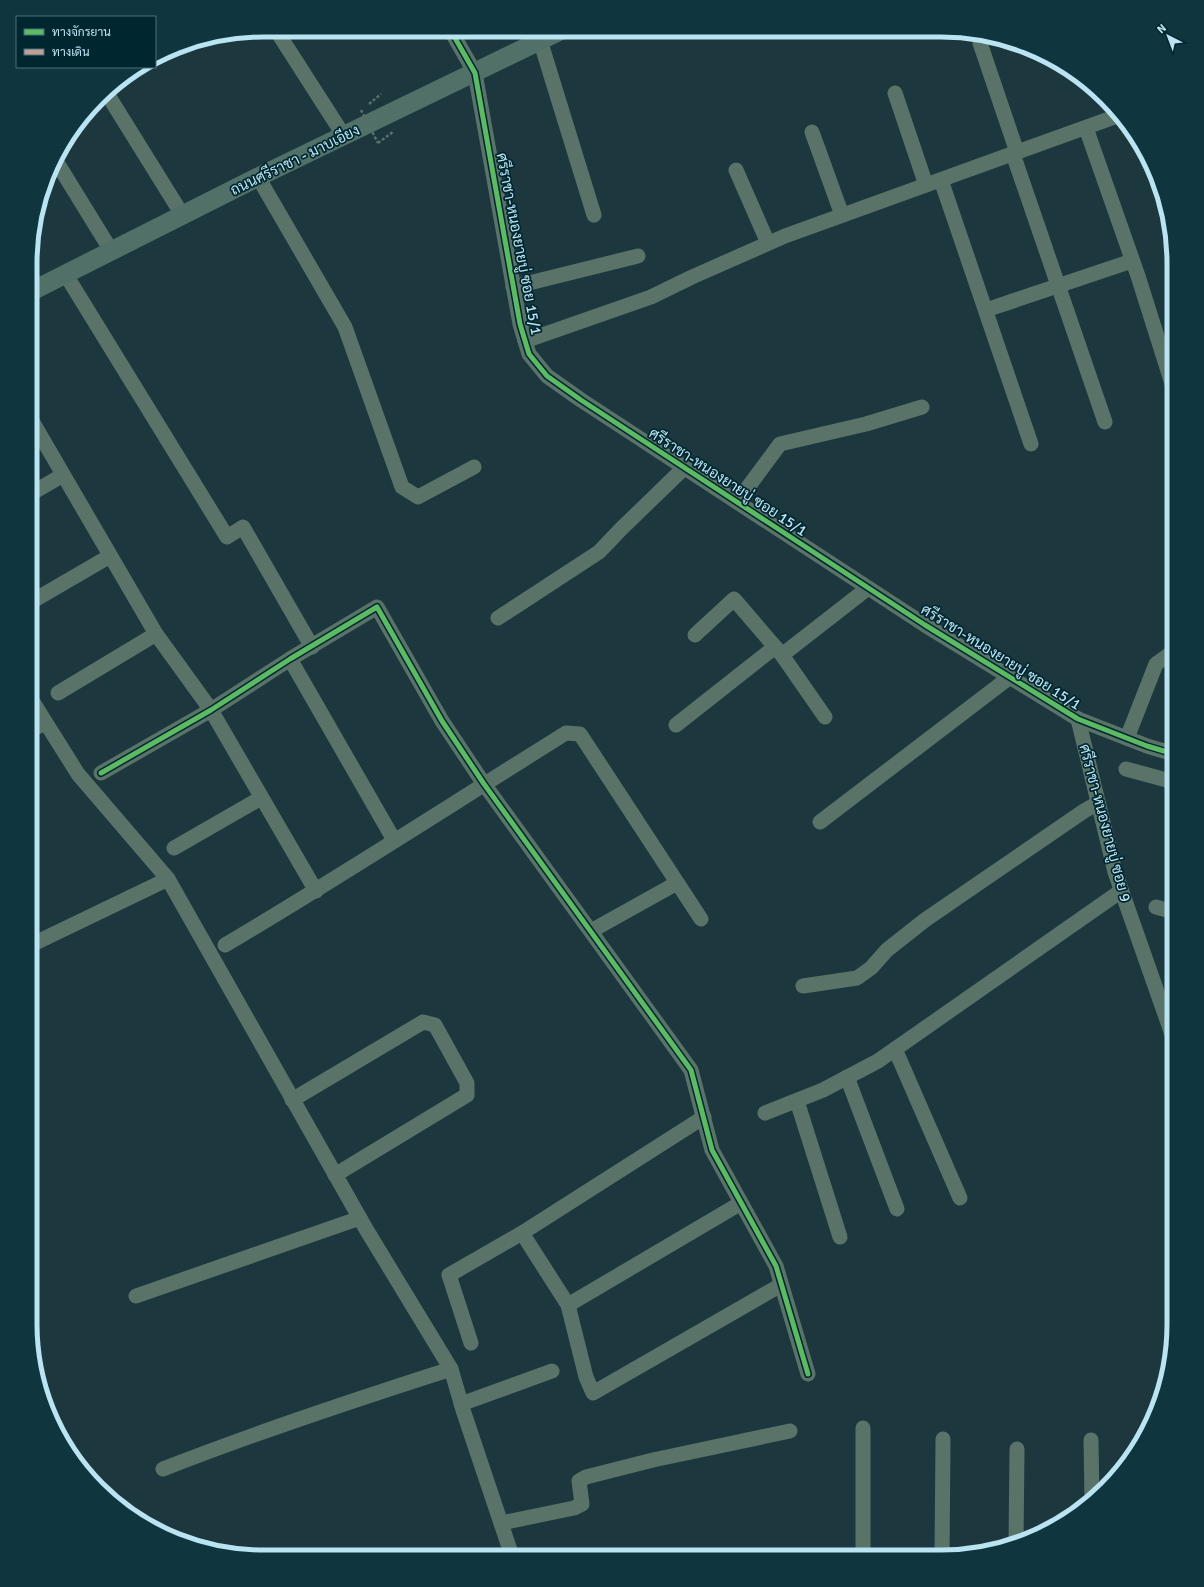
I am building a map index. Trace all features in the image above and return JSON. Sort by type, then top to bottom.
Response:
[{"type":"main road","name":"ถนนศรีราชา - มาบเอียง","points":[[37,289],[258,177],[547,37]]},
{"type":"street","points":[[280,37],[344,136]]},
{"type":"street","name":"ศรีราชา-หนองยายบู่ ซอย 15/1","points":[[455,37],[475,73],[520,324],[529,354],[547,376],[581,400],[868,588],[1078,719],[1167,752]]},
{"type":"street","points":[[540,40],[594,215]]},
{"type":"street","points":[[980,43],[1015,153],[1105,422]]},
{"type":"street","points":[[895,93],[926,185]]},
{"type":"street","points":[[109,97],[183,216]]},
{"type":"street","points":[[525,341],[651,297],[768,243],[1114,117]]},
{"type":"street","points":[[1086,128],[1167,368]]},
{"type":"street","points":[[812,132],[842,215]]},
{"type":"street","points":[[59,166],[112,252]]},
{"type":"street","points":[[736,170],[768,243]]},
{"type":"street","points":[[258,177],[345,326],[402,487],[418,498],[474,467]]},
{"type":"street","points":[[941,180],[1031,444]]},
{"type":"street","points":[[513,287],[638,256]]},
{"type":"street","points":[[986,310],[1132,261]]},
{"type":"street","points":[[66,275],[227,537],[243,527],[312,647]]},
{"type":"street","points":[[737,502],[780,444],[866,424],[922,407]]},
{"type":"street","points":[[37,431],[156,634],[210,710],[316,891]]},
{"type":"street","points":[[498,618],[599,552],[684,468]]},
{"type":"street","points":[[37,490],[63,475]]},
{"type":"street","points":[[37,599],[110,556]]},
{"type":"street","points":[[676,725],[868,588]]},
{"type":"street","points":[[695,636],[734,599],[778,651],[825,717]]},
{"type":"street","points":[[101,773],[210,710],[290,659],[378,607],[442,721],[484,784],[691,1070],[712,1150],[776,1266],[808,1374]]},
{"type":"street","points":[[58,693],[156,634]]},
{"type":"street","points":[[1127,738],[1156,664],[1167,656]]},
{"type":"street","points":[[290,659],[394,840]]},
{"type":"street","points":[[820,822],[1010,677]]},
{"type":"street","points":[[37,709],[78,774],[168,879],[335,1175],[451,1369],[461,1404],[510,1550]]},
{"type":"street","name":"ศรีราชา-หนองยายบู่ ซอย 9","points":[[1078,719],[1115,872],[1167,1020]]},
{"type":"street","points":[[37,727],[45,723]]},
{"type":"street","points":[[225,945],[316,891],[394,840],[566,733],[580,734],[700,919]]},
{"type":"street","points":[[1126,769],[1167,780]]},
{"type":"street","points":[[174,848],[261,798]]},
{"type":"street","points":[[804,986],[858,978],[871,968],[887,950],[925,920],[1084,811],[1098,803]]},
{"type":"street","points":[[37,942],[168,879]]},
{"type":"street","points":[[591,931],[677,883]]},
{"type":"street","points":[[765,1114],[823,1090],[878,1061],[1121,891]]},
{"type":"street","points":[[1156,907],[1167,910]]},
{"type":"street","points":[[292,1100],[423,1022],[435,1025],[467,1083],[467,1094],[335,1175]]},
{"type":"street","points":[[895,1049],[960,1198]]},
{"type":"street","points":[[847,1077],[897,1209]]},
{"type":"street","points":[[797,1101],[840,1237]]},
{"type":"street","points":[[471,1344],[450,1275],[522,1233],[704,1118]]},
{"type":"street","points":[[568,1305],[741,1203]]},
{"type":"street","points":[[136,1296],[360,1218]]},
{"type":"street","points":[[522,1233],[568,1305],[586,1376],[592,1393],[781,1285]]},
{"type":"street","points":[[162,1469],[276,1427],[451,1369]]},
{"type":"street","points":[[461,1404],[552,1371]]},
{"type":"street","points":[[862,1428],[863,1550]]},
{"type":"street","points":[[501,1523],[574,1508],[582,1504],[580,1481],[586,1477],[653,1460],[790,1431]]},
{"type":"street","points":[[942,1550],[943,1439]]},
{"type":"street","points":[[1091,1440],[1092,1492]]},
{"type":"street","points":[[1016,1537],[1017,1449]]},
{"type":"path","points":[[361,110],[378,143],[397,128]]},
{"type":"cycle path","points":[[454,37],[475,73],[520,324],[529,354],[547,376],[581,400],[925,625],[1078,719],[1147,746],[1167,752]]},
{"type":"cycle path","points":[[101,773],[211,710],[290,659],[377,607],[442,721],[484,784],[691,1070],[712,1150],[776,1266],[808,1374]]}]
